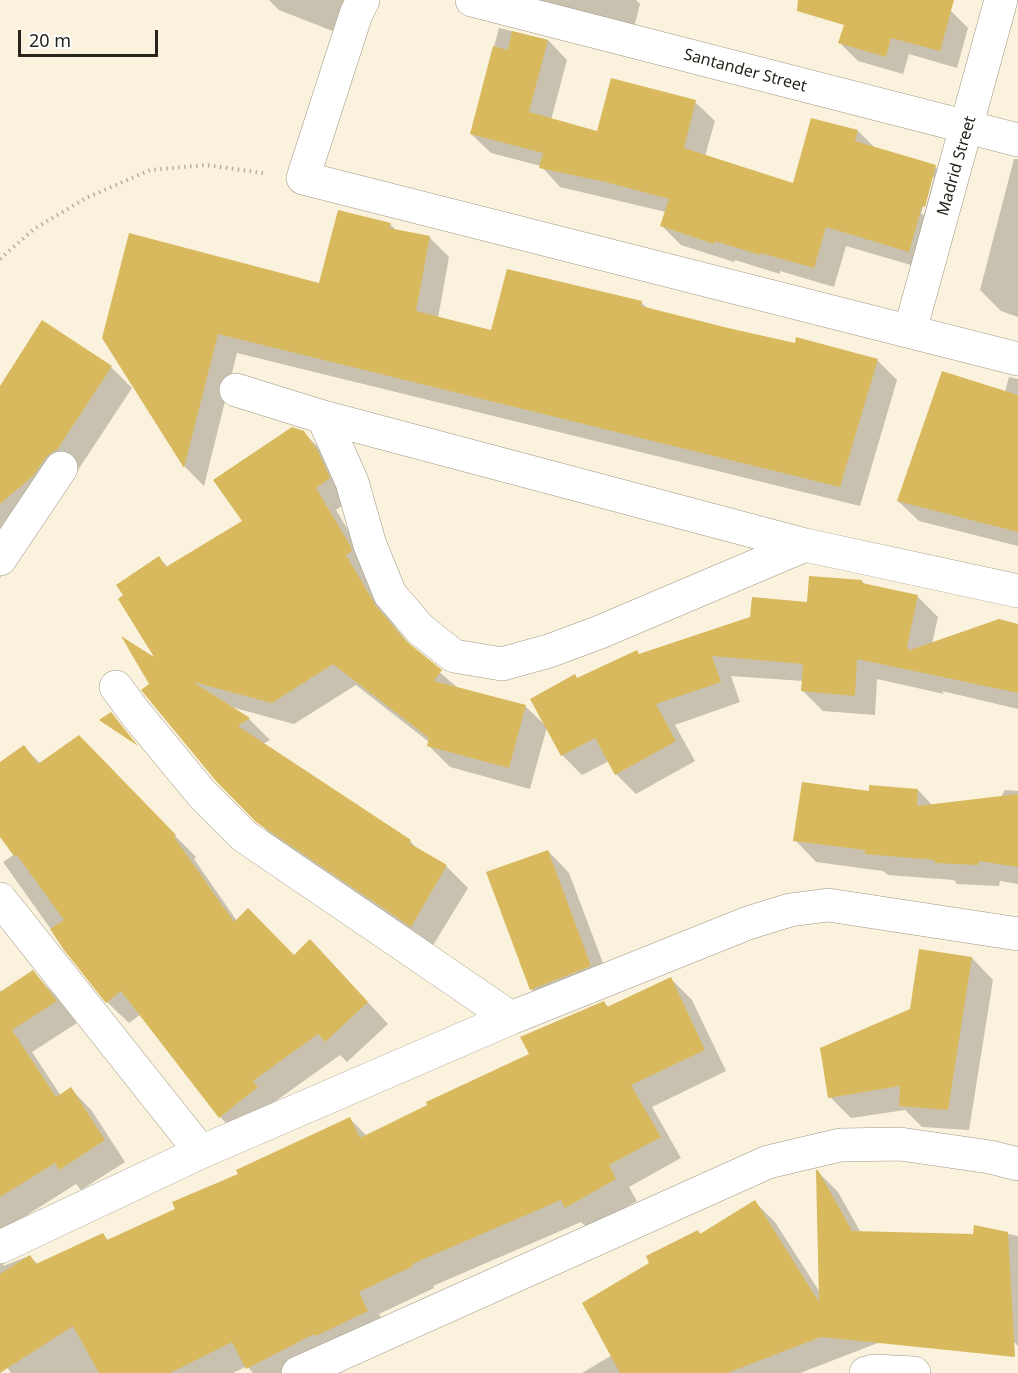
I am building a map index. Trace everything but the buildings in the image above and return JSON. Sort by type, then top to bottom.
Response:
[{"type":"street","points":[[363,0],[356,14],[303,178],[1018,358]]},
{"type":"street","name":"Santander Street","points":[[472,0],[1018,140]]},
{"type":"street","name":"Madrid Street","points":[[910,331],[1001,0]]},
{"type":"street","points":[[236,390],[323,417],[805,544],[1018,591]]},
{"type":"street","points":[[323,417],[352,482],[370,545],[390,594],[420,629],[454,656],[502,664],[549,651],[805,544]]},
{"type":"street","points":[[0,559],[61,468]]},
{"type":"street","points":[[116,687],[202,794],[244,836],[511,1018]]},
{"type":"street","points":[[0,899],[201,1152]]},
{"type":"street","points":[[0,1247],[201,1152],[511,1018],[748,923],[790,910],[828,905],[1018,934]]},
{"type":"street","points":[[298,1373],[768,1162],[840,1145],[900,1144],[990,1157],[1018,1164]]},
{"type":"street","points":[[866,1373],[874,1371],[914,1373]]},
{"type":"path","points":[[0,259],[34,229],[86,198],[150,170],[206,165],[303,178]]}]
